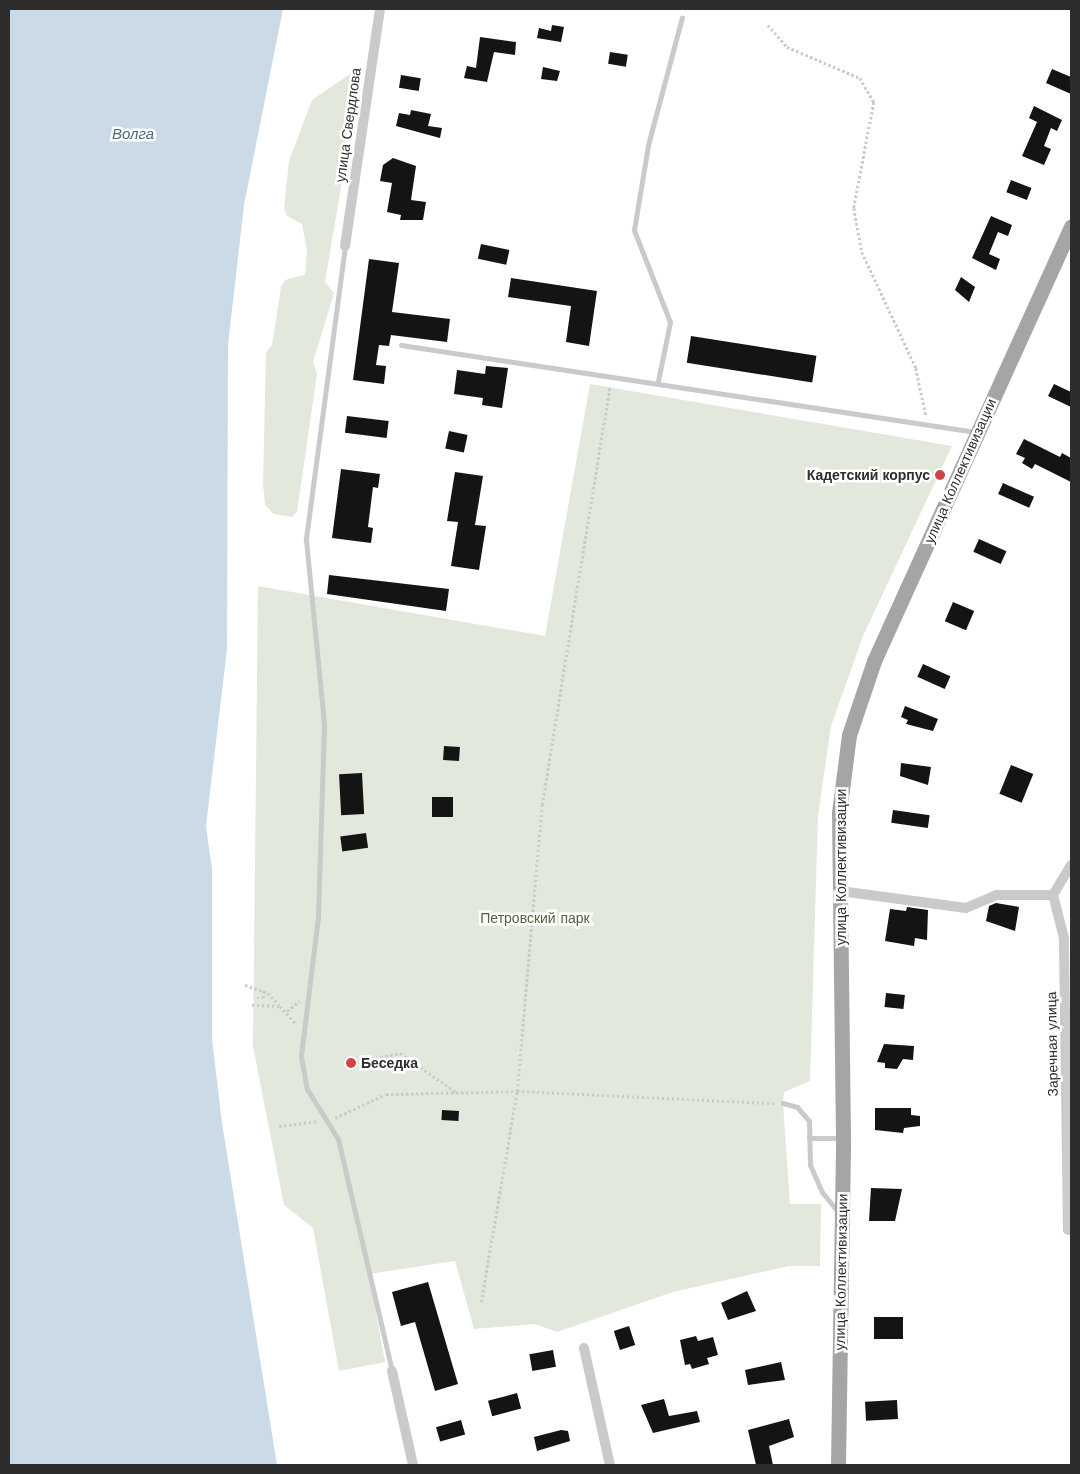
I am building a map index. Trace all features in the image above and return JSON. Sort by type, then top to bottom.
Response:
[{"type":"main road","name":"улица Коллективизации","points":[[838,1465],[842,1138],[840,891],[843,772],[860,696],[1071,227]]},
{"type":"street","name":"улица Свердлова","points":[[345,246],[380,9]]},
{"type":"street","points":[[840,891],[966,908],[997,895],[1053,895],[1071,865]]},
{"type":"street","name":"Заречная улица","points":[[1053,895],[1064,938],[1070,1233]]},
{"type":"street","points":[[584,1348],[610,1465]]},
{"type":"street","points":[[392,1371],[413,1465]]},
{"type":"lane","points":[[658,381],[670,322],[634,230],[648,145],[682,17]]},
{"type":"lane","points":[[345,246],[306,540],[324,725],[318,917],[302,1039],[307,1089],[338,1138],[392,1371]]},
{"type":"lane","points":[[401,345],[612,374],[978,432]]},
{"type":"lane","points":[[783,1103],[803,1113],[808,1120],[810,1166],[822,1192],[841,1215]]},
{"type":"lane","points":[[809,1138],[842,1138]]},
{"type":"path","points":[[768,25],[788,47],[860,78],[874,102],[854,208],[862,252],[916,368],[928,425]]},
{"type":"path","points":[[481,1302],[517,1091],[542,805],[612,374]]},
{"type":"path","points":[[245,985],[263,990],[280,1006],[294,1020],[302,1039]]},
{"type":"path","points":[[257,998],[263,998],[263,990]]},
{"type":"path","points":[[252,1005],[280,1006]]},
{"type":"path","points":[[351,1062],[400,1053],[457,1092]]},
{"type":"path","points":[[279,1126],[326,1119],[386,1094],[517,1091],[783,1103]]},
{"type":"green space","points":[[356,70],[360,76],[325,282],[334,293],[313,362],[317,374],[297,512],[292,517],[274,514],[265,505],[263,484],[266,353],[272,345],[281,287],[285,280],[305,275],[307,250],[302,224],[287,216],[284,208],[289,161],[312,100]]},
{"type":"green space","name":"Петровский парк","points":[[590,384],[952,446],[863,636],[831,726],[818,816],[810,1081],[784,1092],[783,1103],[790,1204],[821,1204],[820,1266],[789,1266],[673,1292],[557,1332],[535,1324],[474,1329],[455,1261],[369,1274],[385,1362],[339,1371],[313,1228],[284,1205],[253,1046],[258,586],[545,636]]},
{"type":"water","name":"Волга","points":[[9,9],[283,9],[244,205],[228,345],[227,649],[206,826],[212,869],[212,1039],[222,1123],[277,1465],[9,1465]]},
{"type":"building","points":[[552,25],[564,27],[561,42],[537,38],[539,28],[551,31]]},
{"type":"building","points":[[480,37],[516,42],[515,55],[494,52],[487,82],[464,78],[467,66],[476,68]]},
{"type":"building","points":[[610,52],[628,55],[626,67],[608,64]]},
{"type":"building","points":[[543,67],[560,71],[557,81],[541,79]]},
{"type":"building","points":[[1052,69],[1071,77],[1071,94],[1046,83]]},
{"type":"building","points":[[401,75],[421,78],[419,91],[399,88]]},
{"type":"building","points":[[1034,106],[1062,120],[1057,131],[1051,128],[1044,146],[1051,149],[1044,165],[1022,156],[1037,122],[1029,118]]},
{"type":"building","points":[[411,110],[431,114],[428,126],[442,128],[440,138],[396,126],[399,113],[410,115]]},
{"type":"building","points":[[393,158],[416,166],[411,200],[426,202],[423,220],[400,220],[401,215],[387,212],[392,183],[380,181],[383,165]]},
{"type":"building","points":[[1011,180],[1032,188],[1027,200],[1006,192]]},
{"type":"building","points":[[991,216],[1012,225],[1008,236],[998,232],[989,254],[1000,259],[996,270],[972,258]]},
{"type":"building","points":[[481,244],[509,250],[506,265],[478,259]]},
{"type":"building","points":[[369,259],[399,263],[392,312],[450,319],[447,342],[391,335],[389,346],[379,345],[376,365],[386,366],[384,384],[353,380]]},
{"type":"building","points":[[961,277],[975,287],[969,302],[955,290]]},
{"type":"building","points":[[511,278],[597,291],[589,346],[566,342],[571,306],[508,297]]},
{"type":"building","points":[[691,336],[816,356],[812,383],[687,363]]},
{"type":"building","points":[[486,366],[508,368],[502,408],[482,405],[483,398],[454,394],[457,370],[485,374]]},
{"type":"building","points":[[1054,384],[1071,392],[1071,407],[1048,396]]},
{"type":"building","points":[[347,416],[389,421],[387,438],[345,433]]},
{"type":"building","points":[[449,431],[468,435],[464,453],[445,449]]},
{"type":"building","points":[[1024,439],[1060,457],[1062,453],[1071,458],[1071,482],[1035,464],[1032,469],[1022,463],[1025,458],[1016,454]]},
{"type":"building","points":[[341,469],[380,474],[378,488],[373,487],[368,527],[373,528],[371,543],[332,538]]},
{"type":"building","points":[[455,472],[483,476],[475,525],[486,526],[479,570],[451,566],[458,522],[447,521]]},
{"type":"building","points":[[1003,483],[1034,497],[1029,508],[998,494]]},
{"type":"building","points":[[979,539],[1006,551],[1001,564],[973,552]]},
{"type":"building","points":[[329,575],[449,589],[446,611],[327,594]]},
{"type":"building","points":[[953,602],[974,611],[966,630],[945,621]]},
{"type":"building","points":[[923,664],[950,676],[945,689],[917,677]]},
{"type":"building","points":[[905,706],[938,719],[933,731],[906,724],[908,720],[901,717]]},
{"type":"building","points":[[444,746],[460,747],[459,761],[443,760]]},
{"type":"building","points":[[901,763],[931,767],[928,785],[900,776]]},
{"type":"building","points":[[1011,765],[1033,774],[1022,803],[999,794]]},
{"type":"building","points":[[362,773],[364,814],[341,815],[339,774]]},
{"type":"building","points":[[432,797],[453,797],[453,817],[432,817]]},
{"type":"building","points":[[893,810],[930,815],[928,828],[891,823]]},
{"type":"building","points":[[366,833],[368,848],[342,851],[340,837]]},
{"type":"building","points":[[996,903],[1019,907],[1015,931],[986,921],[989,906]]},
{"type":"building","points":[[907,907],[928,910],[927,940],[915,938],[914,946],[885,941],[890,909],[906,911]]},
{"type":"building","points":[[886,993],[905,995],[903,1009],[885,1007]]},
{"type":"building","points":[[884,1044],[914,1046],[913,1060],[903,1059],[897,1069],[885,1068],[885,1063],[877,1062]]},
{"type":"building","points":[[875,1108],[911,1108],[911,1115],[920,1116],[920,1126],[904,1128],[903,1133],[875,1130]]},
{"type":"building","points":[[442,1110],[459,1111],[458,1121],[441,1120]]},
{"type":"building","points":[[871,1188],[902,1189],[895,1221],[869,1221]]},
{"type":"building","points":[[428,1282],[458,1384],[435,1391],[415,1322],[401,1326],[392,1292]]},
{"type":"building","points":[[747,1291],[756,1311],[728,1320],[721,1303]]},
{"type":"building","points":[[874,1317],[903,1317],[903,1339],[874,1339]]},
{"type":"building","points":[[629,1326],[635,1345],[620,1350],[614,1331]]},
{"type":"building","points":[[696,1336],[698,1341],[713,1337],[718,1355],[707,1358],[709,1364],[692,1369],[690,1364],[685,1365],[680,1340]]},
{"type":"building","points":[[553,1350],[556,1367],[532,1371],[529,1354]]},
{"type":"building","points":[[781,1362],[785,1380],[748,1385],[745,1370]]},
{"type":"building","points":[[517,1393],[521,1408],[492,1416],[488,1401]]},
{"type":"building","points":[[664,1399],[669,1416],[697,1411],[700,1422],[653,1433],[641,1405]]},
{"type":"building","points":[[897,1400],[898,1419],[866,1421],[865,1402]]},
{"type":"building","points":[[789,1419],[794,1437],[769,1446],[773,1465],[756,1465],[748,1430]]},
{"type":"building","points":[[461,1420],[465,1434],[440,1442],[436,1427]]},
{"type":"building","points":[[561,1430],[568,1431],[570,1441],[537,1451],[534,1437]]},
{"type":"place","name":"Кадетский корпус","points":[[940,475]]},
{"type":"place","name":"Беседка","points":[[351,1063]]}]
